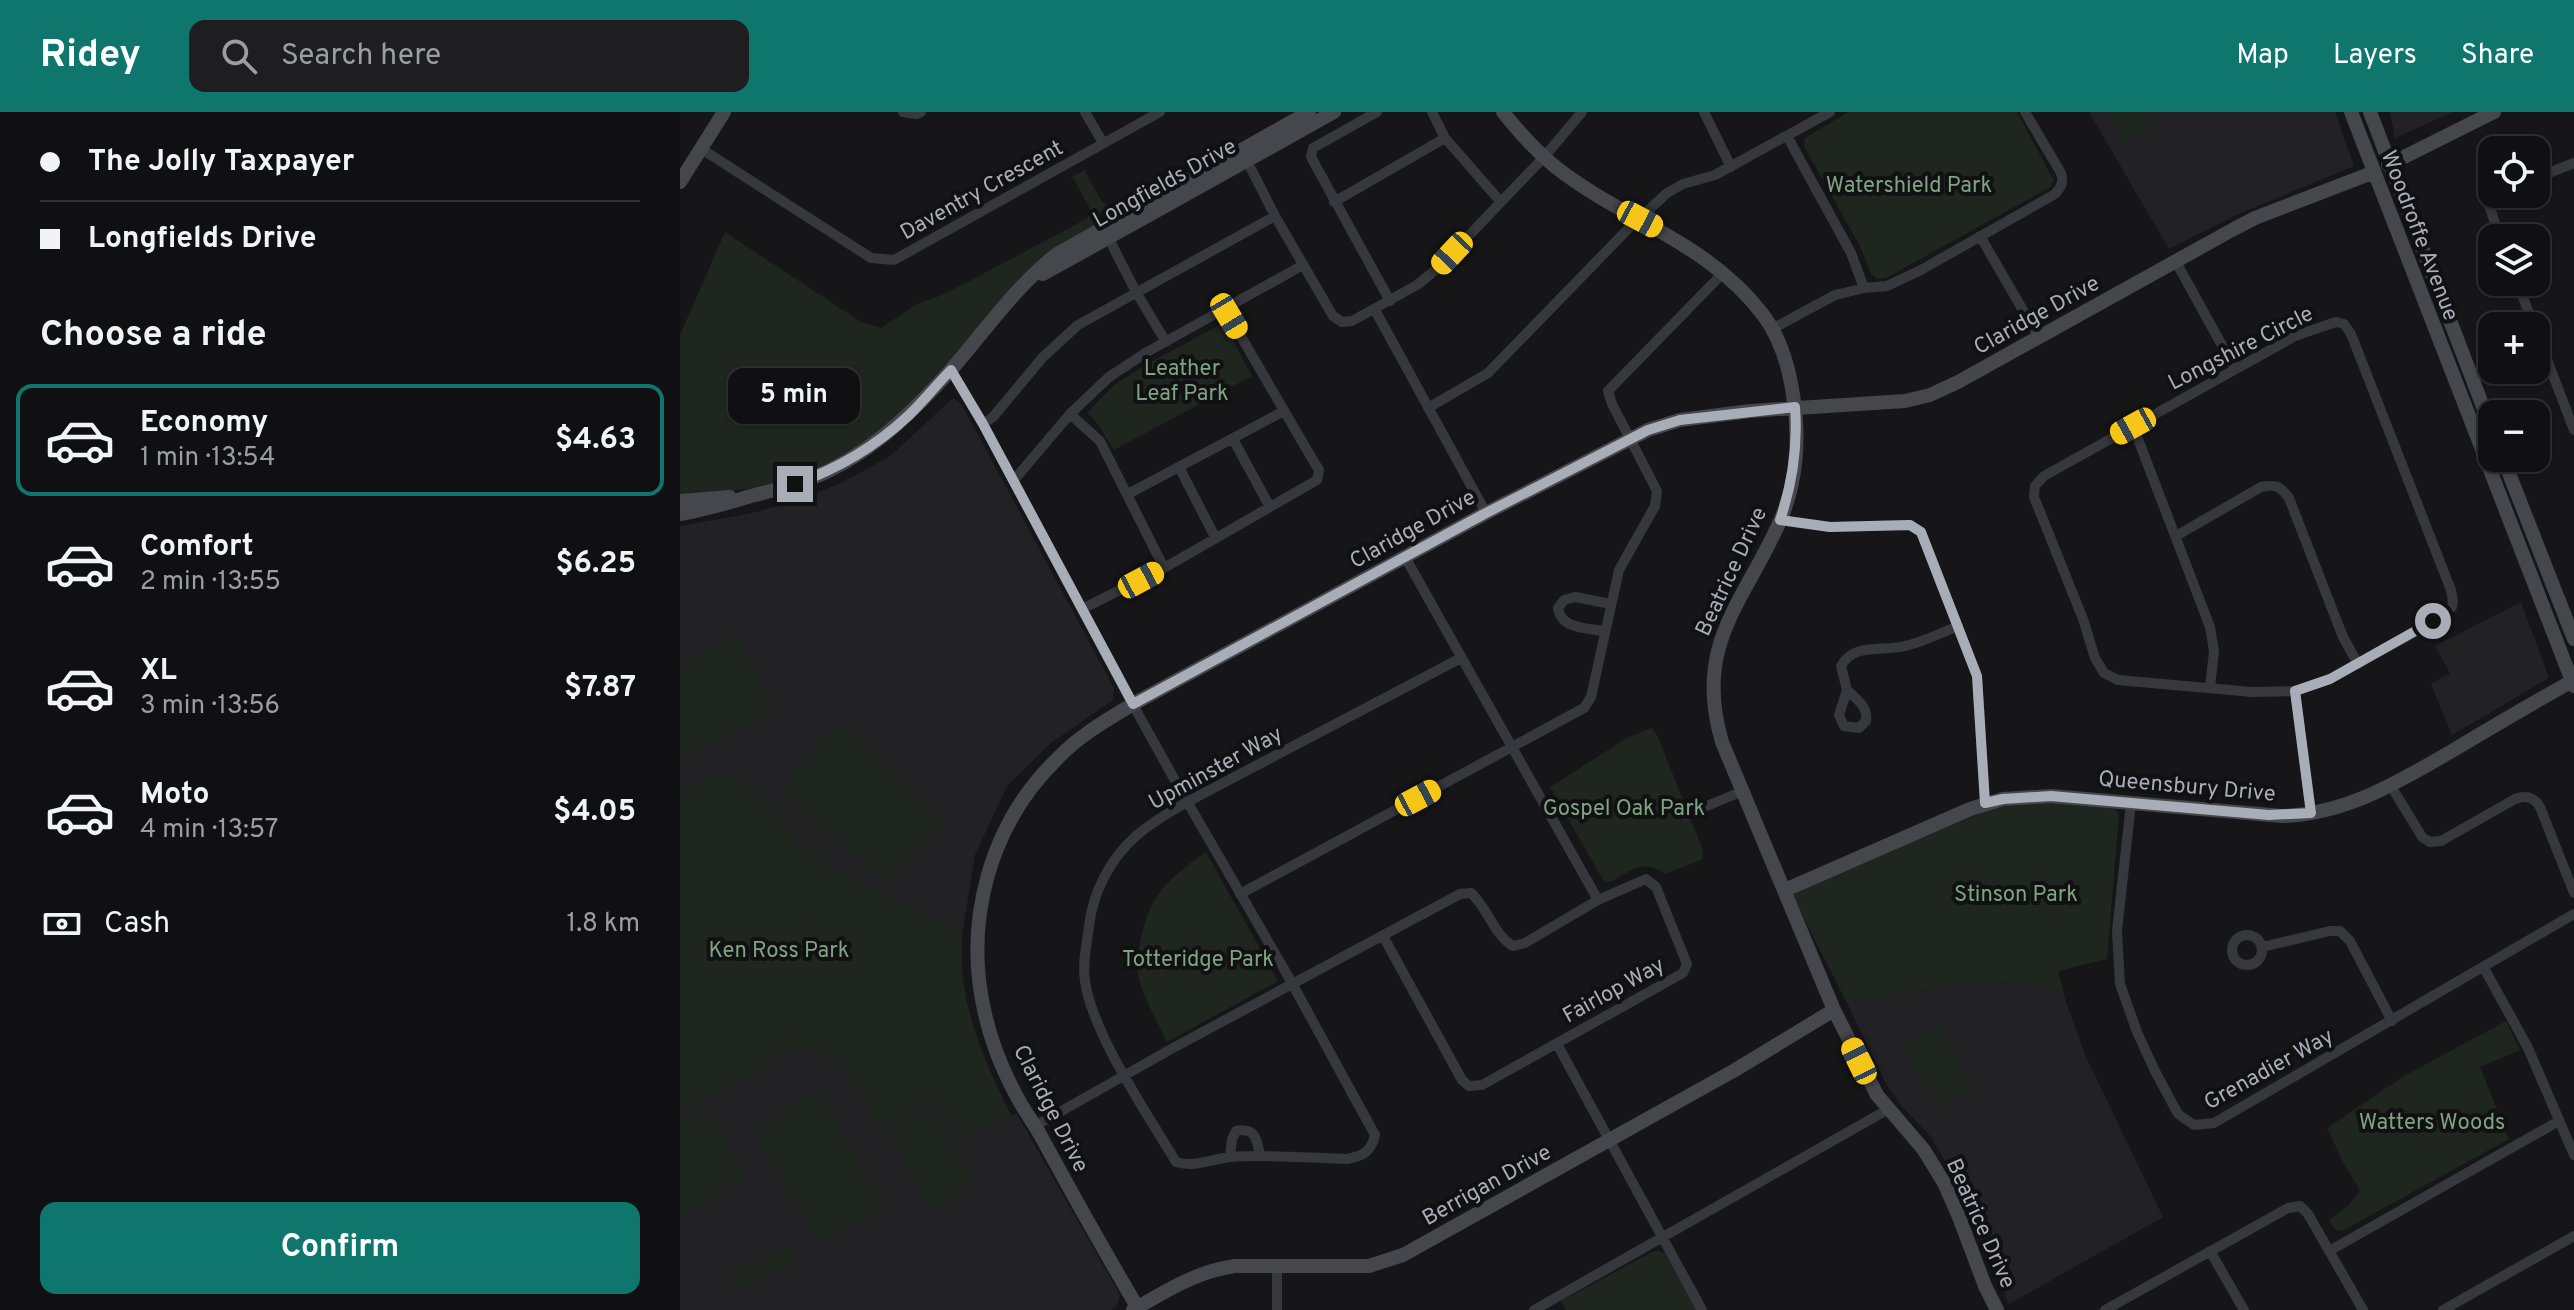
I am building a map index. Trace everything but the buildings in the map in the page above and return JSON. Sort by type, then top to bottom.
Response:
[{"type":"street","points":[[680,182],[724,112]]},
{"type":"street","points":[[903,112],[921,112]]},
{"type":"street","points":[[1085,112],[1103,143]]},
{"type":"street","name":"Daventry Crescent","points":[[700,148],[871,258],[883,261],[902,257],[1160,112]]},
{"type":"street","name":"Longfields Drive","points":[[1245,156],[1309,112]]},
{"type":"street","name":"Longfields Drive","points":[[680,514],[710,509],[811,478],[866,450],[906,418],[951,370],[1016,291],[1106,232],[1245,156],[1334,112]]},
{"type":"street","points":[[1377,112],[1313,148],[1311,157],[1390,301]]},
{"type":"street","points":[[1432,112],[1445,138],[1500,201]]},
{"type":"street","name":"Beatrice Drive","points":[[1503,112],[1544,157],[1575,180],[1668,233],[1723,273],[1749,298],[1772,329],[1789,372],[1795,407],[1794,471],[1780,520],[1720,640],[1714,666],[1716,717],[1722,742],[1834,1010],[1872,1087],[1887,1110],[1924,1150],[1944,1183],[1997,1310]]},
{"type":"street","points":[[1245,156],[1275,216],[1333,316],[1342,322],[1352,321],[1417,285],[1438,268],[1544,157],[1582,112]]},
{"type":"street","points":[[1704,112],[1731,167]]},
{"type":"street","points":[[1428,408],[1488,373],[1640,219],[1675,189],[1715,175],[1830,112]]},
{"type":"street","points":[[1772,329],[1822,301],[1864,288],[1887,286],[1921,270],[2055,194],[2061,187],[2061,173],[2025,112]]},
{"type":"street","name":"Woodroffe Avenue","points":[[2351,112],[2372,173],[2573,683]]},
{"type":"street","name":"Woodroffe Avenue","points":[[2370,112],[2480,400]]},
{"type":"street","points":[[2372,173],[2494,112]]},
{"type":"street","points":[[1787,136],[1851,253],[1864,288]]},
{"type":"street","points":[[1334,202],[1445,138]]},
{"type":"street","points":[[2550,172],[2574,163]]},
{"type":"street","name":"Claridge Drive","points":[[1136,1309],[1008,1080],[985,1016],[979,982],[976,940],[982,896],[1001,838],[1020,803],[1061,754],[1084,735],[1133,704],[1629,439],[1680,420],[1795,407],[1892,403],[1918,398],[1958,382],[2255,218],[2372,173]]},
{"type":"street","points":[[983,424],[993,417],[1061,338],[1078,325],[1275,216]]},
{"type":"street","points":[[1106,232],[1166,342]]},
{"type":"street","points":[[1980,236],[2039,338]]},
{"type":"street","points":[[2176,262],[2235,369]]},
{"type":"street","points":[[1014,480],[1070,414],[1109,377],[1303,265]]},
{"type":"street","points":[[1240,894],[1584,708],[1591,697],[1619,570],[1655,506],[1657,491],[1608,391],[1723,273]]},
{"type":"street","points":[[1082,609],[1164,568],[1309,486],[1318,476],[1319,470],[1225,309]]},
{"type":"street","points":[[1375,310],[1486,513]]},
{"type":"street","name":"Longshire Circle","points":[[2330,323],[2344,324],[2351,334],[2453,601],[2452,607],[2330,679],[2295,691],[2252,692],[2118,680],[2104,673],[2095,658],[2083,619],[2034,497],[2035,486],[2044,476],[2133,426],[2295,336],[2330,323]]},
{"type":"street","points":[[2550,368],[2574,430]]},
{"type":"street","points":[[951,370],[1014,480],[1187,802],[1375,1135],[1372,1146],[1359,1157],[1347,1159],[1230,1157],[1236,1131],[1252,1132],[1257,1137],[1260,1156]]},
{"type":"street","points":[[1128,494],[1284,411]]},
{"type":"street","points":[[1070,414],[1100,441],[1164,568]]},
{"type":"street","points":[[2133,426],[2210,627],[2214,651],[2210,688]]},
{"type":"street","points":[[1233,439],[1270,507]]},
{"type":"street","points":[[1179,467],[1215,537]]},
{"type":"street","points":[[2508,472],[2574,639]]},
{"type":"street","points":[[2176,536],[2261,487],[2281,487],[2289,498],[2343,637],[2358,664]]},
{"type":"street","name":"Longfields Drive","points":[[680,501],[755,495]]},
{"type":"street","points":[[1780,520],[1830,527],[1914,525],[1921,532],[1977,676],[1985,803]]},
{"type":"street","points":[[1405,557],[1598,900]]},
{"type":"street","points":[[1604,631],[1565,623],[1558,608],[1564,600],[1575,597],[1611,604]]},
{"type":"street","points":[[1847,690],[1841,666],[1852,654],[1866,649],[1899,648],[1958,626]]},
{"type":"street","name":"Upminster Way","points":[[1230,1157],[1185,1165],[1176,1162],[1100,1029],[1085,983],[1084,963],[1095,895],[1124,849],[1149,825],[1461,658]]},
{"type":"street","name":"Queensbury Drive","points":[[1785,890],[1985,803],[2003,799],[2051,796],[2269,815],[2311,813],[2357,801],[2391,786],[2573,683]]},
{"type":"street","points":[[2295,691],[2311,813]]},
{"type":"street","points":[[2391,786],[2422,837],[2435,843],[2515,799],[2534,799],[2574,893]]},
{"type":"street","points":[[1685,815],[1743,791]]},
{"type":"street","name":"Grenadier Way","points":[[2131,803],[2117,931],[2118,972],[2123,995],[2155,1071],[2183,1119],[2194,1125],[2214,1123],[2574,914]]},
{"type":"street","name":"Fairlop Way","points":[[1035,1126],[1125,1075],[1460,894],[1471,893],[1503,941],[1513,946],[1525,943],[1598,900],[1646,879],[1656,887],[1687,964],[1683,973],[1557,1044],[1482,1085],[1469,1086],[1462,1080],[1383,936]]},
{"type":"street","points":[[2262,947],[2340,931],[2350,941],[2392,1021]]},
{"type":"street","points":[[2484,968],[2528,1048],[2574,1155]]},
{"type":"street","name":"Berrigan Drive","points":[[1136,1309],[1198,1274],[1216,1269],[1349,1267],[1388,1262],[1735,1070],[1834,1010]]},
{"type":"street","points":[[1557,1044],[1702,1310]]},
{"type":"street","points":[[1534,1310],[1887,1110]]},
{"type":"street","points":[[2329,1251],[2559,1121]]},
{"type":"street","points":[[2105,1310],[2122,1306],[2210,1251],[2288,1208],[2300,1206],[2308,1214],[2363,1310]]},
{"type":"street","points":[[2443,1310],[2574,1236]]},
{"type":"street","points":[[2210,1251],[2244,1310]]},
{"type":"street","points":[[1277,1266],[1277,1310]]},
{"type":"shaded area","points":[[2089,112],[2335,112],[2354,166],[2234,216],[2169,249]]},
{"type":"shaded area","points":[[2390,112],[2453,112],[2395,138]]},
{"type":"shaded area","points":[[953,398],[962,405],[1114,688],[1113,700],[1051,743],[1007,786],[975,855],[962,935],[830,866],[680,1086],[680,526],[794,502],[841,483],[889,457]]},
{"type":"shaded area","points":[[2521,602],[2549,678],[2452,735],[2431,684],[2450,673],[2435,646]]},
{"type":"shaded area","points":[[1983,980],[2063,989],[2086,1057],[2163,1217],[2009,1304],[1952,1174],[1931,1137],[1902,1107],[1886,1084],[1847,1003]]},
{"type":"shaded area","points":[[803,1048],[822,1051],[933,1097],[959,1142],[1017,1114],[1120,1295],[1116,1307],[1111,1310],[680,1310],[680,1111],[785,1051]]},
{"type":"green space","name":"Watershield Park","points":[[1848,112],[2017,112],[2054,181],[2050,187],[1886,278],[1877,279],[1871,274],[1860,246],[1804,146],[1805,138]]},
{"type":"green space","points":[[2140,112],[2149,128],[2126,142],[2109,113]]},
{"type":"green space","points":[[1086,169],[1102,202],[1113,206],[1096,215],[1099,223],[1053,250],[917,401],[851,452],[812,471],[756,488],[680,496],[680,335],[725,232],[861,322],[881,328],[917,304],[945,294],[1088,218],[1090,209],[1074,179],[1070,178]]},
{"type":"green space","name":"Leather Leaf Park","points":[[1220,325],[1230,335],[1252,376],[1114,450],[1087,413],[1114,385]]},
{"type":"green space","points":[[736,636],[777,709],[680,763],[680,667]]},
{"type":"green space","points":[[838,725],[944,822],[887,884],[781,787]]},
{"type":"green space","name":"Gospel Oak Park","points":[[1652,728],[1702,848],[1703,859],[1665,874],[1643,867],[1610,882],[1603,880],[1550,787],[1627,738]]},
{"type":"green space","name":"Ken Ross Park","points":[[731,773],[749,784],[768,802],[785,823],[794,842],[826,854],[830,866],[962,935],[963,979],[971,1019],[1011,1115],[959,1142],[933,1098],[879,1132],[848,1075],[825,1055],[811,1050],[793,1050],[680,1111],[680,791]]},
{"type":"green space","name":"Stinson Park","points":[[2036,801],[2111,806],[2119,814],[2107,959],[2058,971],[2063,989],[1983,980],[1847,1003],[1792,895],[1942,825],[2005,806]]},
{"type":"green space","name":"Totteridge Park","points":[[1206,852],[1278,981],[1167,1042],[1138,977],[1140,943],[1148,913],[1162,890],[1181,870]]},
{"type":"green space","name":"Watters Woods","points":[[2506,1021],[2520,1050],[2480,1067],[2509,1139],[2342,1231],[2334,1229],[2329,1220],[2349,1205],[2360,1190],[2327,1128],[2404,1076]]},
{"type":"green space","points":[[1938,1026],[1973,1087],[1938,1107],[1903,1047]]},
{"type":"green space","points":[[820,1091],[886,1208],[819,1245],[752,1129]]},
{"type":"green space","points":[[931,1107],[975,1183],[931,1208],[888,1131]]},
{"type":"green space","points":[[707,1109],[746,1177],[680,1214],[680,1124]]},
{"type":"green space","points":[[790,1245],[797,1262],[736,1290],[729,1274]]},
{"type":"green space","points":[[1654,1251],[1665,1254],[1699,1310],[1566,1310],[1561,1301]]},
{"type":"route","points":[[795,484],[866,450],[906,418],[951,370],[1014,480],[1133,704],[1486,513],[1648,430],[1680,420],[1795,407],[1796,456],[1791,486],[1780,520],[1830,527],[1914,525],[1921,532],[1977,676],[1985,803],[2051,796],[2269,815],[2311,813],[2295,691],[2330,679],[2433,621]]}]
